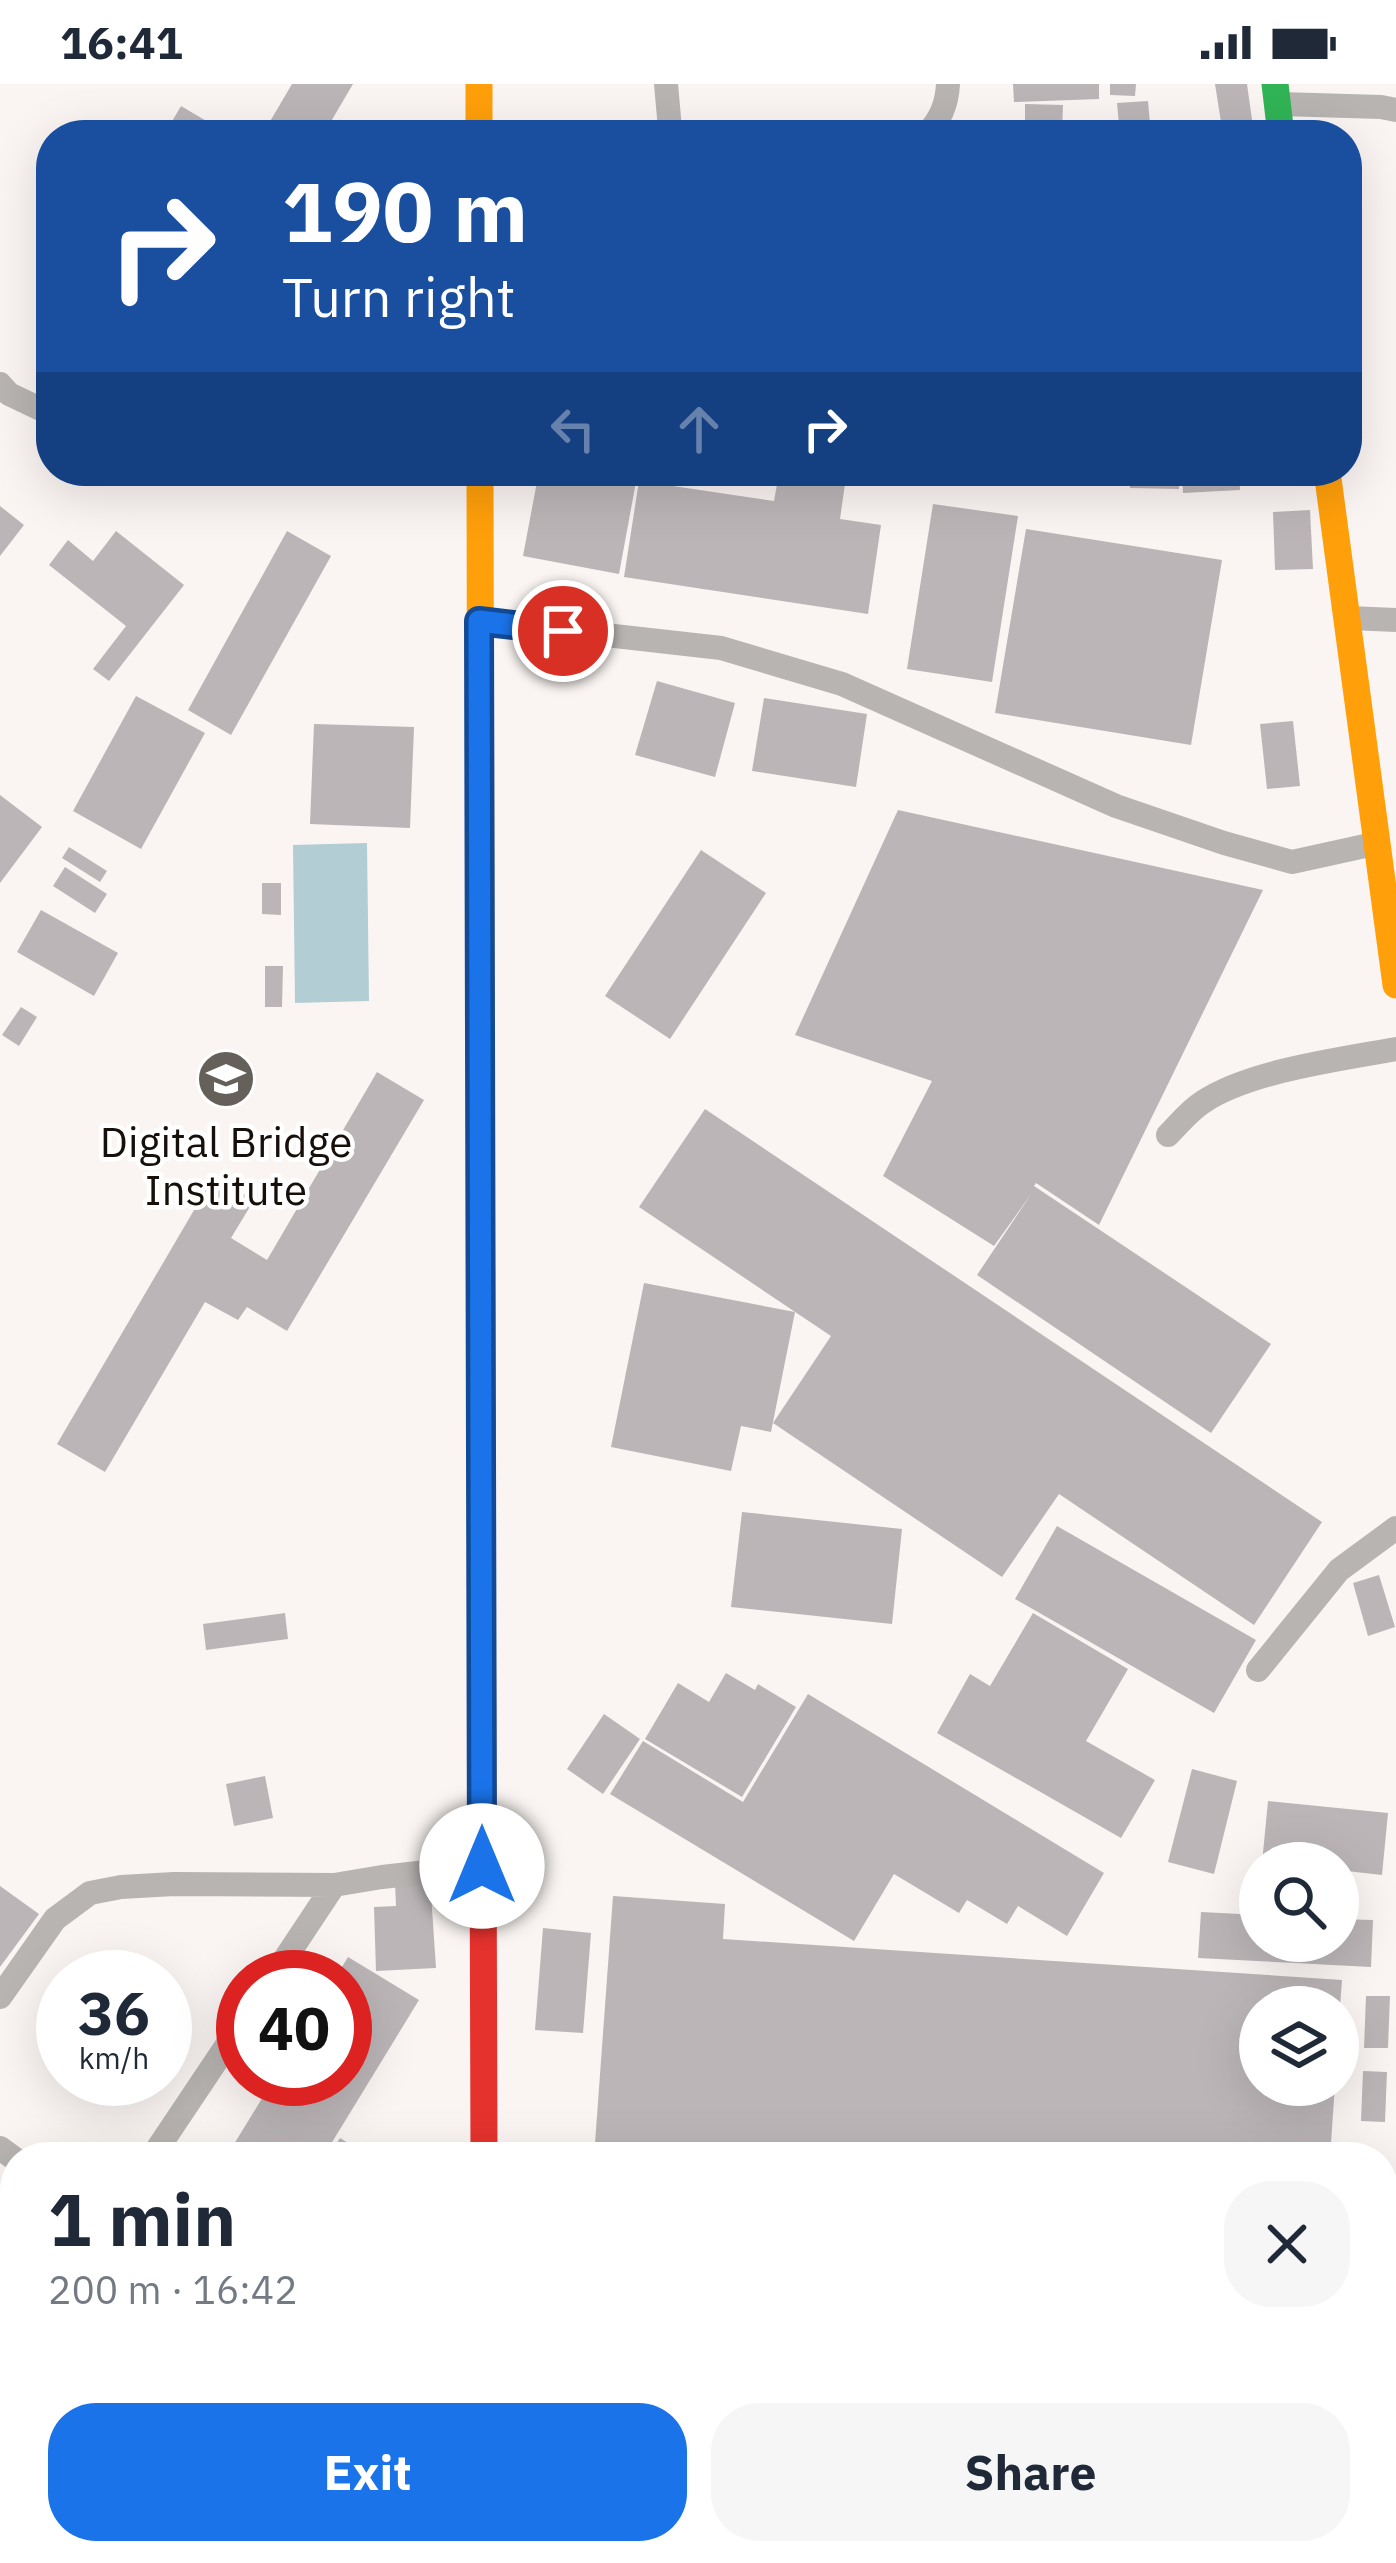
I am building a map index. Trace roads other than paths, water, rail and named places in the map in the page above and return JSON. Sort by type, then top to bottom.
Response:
[{"type":"street","points":[[479,84],[479,120]]},
{"type":"street","points":[[479,486],[484,2142]]},
{"type":"street","points":[[1329,486],[1396,985]]},
{"type":"lane","points":[[666,84],[669,120]]},
{"type":"lane","points":[[939,120],[948,84]]},
{"type":"lane","points":[[1276,94],[1396,110]]},
{"type":"lane","points":[[0,384],[8,394],[36,407]]},
{"type":"lane","points":[[1346,618],[1396,620]]},
{"type":"lane","points":[[479,621],[722,648],[797,669],[842,684],[1116,806],[1292,862],[1377,843]]},
{"type":"lane","points":[[1168,1135],[1202,1102],[1240,1085],[1396,1048]]},
{"type":"lane","points":[[1258,1670],[1339,1570],[1396,1528]]},
{"type":"lane","points":[[0,1997],[56,1919],[90,1893],[173,1884],[334,1885],[482,1866]]},
{"type":"lane","points":[[291,1950],[334,1885]]},
{"type":"lane","points":[[162,2142],[216,2061]]},
{"type":"water","points":[[367,843],[369,1001],[295,1003],[293,845]]},
{"type":"place","name":"Digital Bridge Institute","points":[[226,1079]]}]
